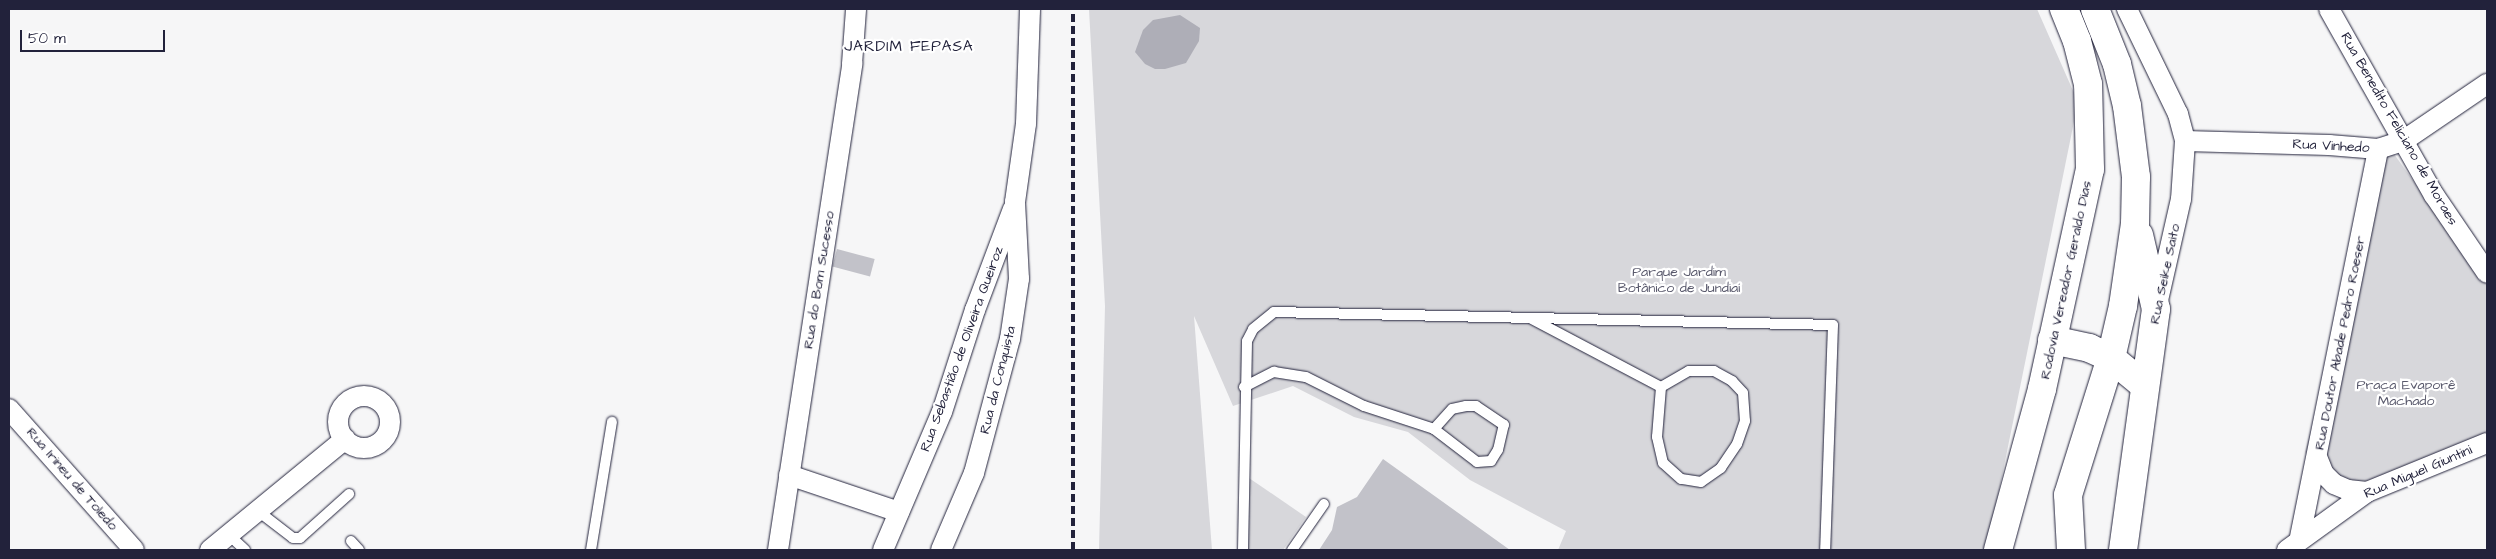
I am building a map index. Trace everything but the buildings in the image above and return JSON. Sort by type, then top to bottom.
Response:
[{"type":"main road","name":"Rodovia Vereador Geraldo Dias","points":[[1998,550],[2052,340],[2090,169],[2088,84],[2078,41],[2064,9]]},
{"type":"main road","points":[[2071,550],[2068,495],[2072,472],[2111,358],[2123,306],[2135,224],[2136,177],[2126,106],[2117,64],[2095,9]]},
{"type":"main road","points":[[2135,224],[2156,309]]},
{"type":"main road","name":"Rua Seike Saito","points":[[2122,550],[2156,309]]},
{"type":"main road","points":[[2052,340],[2089,348],[2111,358],[2145,386]]},
{"type":"street","name":"Rua do Bom Sucesso","points":[[778,550],[852,64],[856,9]]},
{"type":"street","points":[[1015,202],[1026,124],[1030,9]]},
{"type":"street","name":"Rua Seike Saito","points":[[2127,9],[2178,114],[2185,141],[2181,198],[2156,309]]},
{"type":"street","name":"Rua Benedito Feliciano de Moraes","points":[[2329,9],[2434,195],[2487,273]]},
{"type":"street","name":"Rua Vinhedo","points":[[2185,141],[2329,145],[2378,149],[2404,141],[2487,84]]},
{"type":"street","name":"Rua Doutor Abade Pedro Roeser","points":[[2293,544],[2317,457],[2378,149]]},
{"type":"street","name":"Rua Sebastião de Oliveira Queiroz","points":[[883,550],[942,412],[975,310],[1015,202]]},
{"type":"street","name":"Rua da Conquista","points":[[941,550],[974,473],[1010,339],[1019,279],[1015,202]]},
{"type":"street","name":"Rua Irineu de Toledo","points":[[9,409],[134,550]]},
{"type":"street","points":[[210,550],[345,439]]},
{"type":"street","name":"Rua Miguel Giuntini","points":[[2293,544],[2367,492],[2487,443]]},
{"type":"street","points":[[2317,457],[2324,474],[2334,484],[2367,492]]},
{"type":"street","points":[[789,475],[899,512]]},
{"type":"lane","points":[[1244,550],[1244,387],[1247,341],[1253,329],[1274,312],[1833,325],[1825,550]]},
{"type":"lane","points":[[1529,317],[1661,387]]},
{"type":"lane","points":[[1689,371],[1714,371],[1732,381],[1743,393],[1745,421],[1737,444],[1721,468],[1701,482],[1681,479],[1663,463],[1657,437],[1661,387],[1689,371]]},
{"type":"lane","points":[[1244,387],[1274,372],[1306,377],[1364,406],[1434,429],[1477,462],[1491,461],[1498,450],[1504,425],[1476,406],[1466,406],[1452,410],[1434,429]]},
{"type":"lane","points":[[591,550],[612,422]]},
{"type":"lane","points":[[258,510],[293,538],[300,538],[349,494]]},
{"type":"lane","points":[[1292,550],[1324,504]]},
{"type":"lane","points":[[229,535],[245,550]]},
{"type":"lane","points":[[351,541],[359,550]]},
{"type":"green space","name":"Parque Jardim Botânico de Jundiaí","points":[[1089,9],[2037,9],[2078,102],[1987,550],[1558,550],[1566,531],[1470,480],[1408,432],[1354,417],[1293,386],[1233,406],[1194,316],[1212,550],[1099,550],[1105,306]]},
{"type":"green space","name":"Praça Evaporê Machado","points":[[2384,140],[2487,284],[2487,451],[2352,501],[2314,476],[2305,452],[2382,173]]},
{"type":"green space","points":[[1249,478],[1306,517],[1283,550],[1245,550]]},
{"type":"shaded area","points":[[1180,15],[1200,28],[1199,41],[1186,63],[1165,69],[1155,69],[1145,64],[1135,52],[1143,30],[1153,20]]},
{"type":"railway","points":[[1073,9],[1073,550]]},
{"type":"district","name":"JARDIM FEPASA","points":[[909,47]]}]
